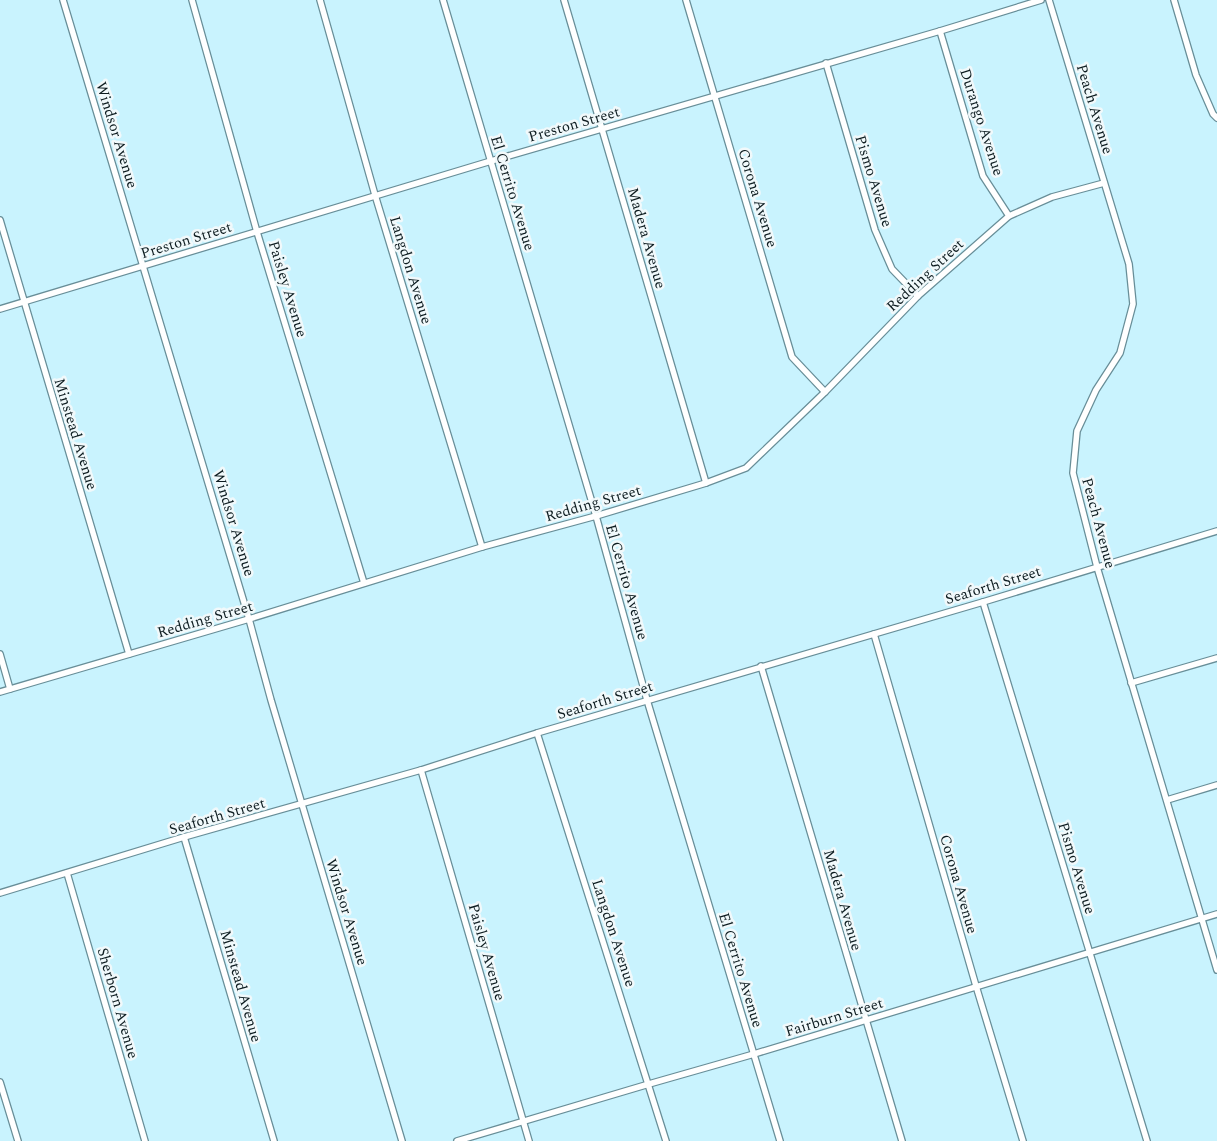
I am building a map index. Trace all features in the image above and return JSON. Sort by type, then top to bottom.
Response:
[{"type":"street","name":"Windsor Avenue","points":[[63,0],[249,619],[402,1141]]},
{"type":"street","name":"Paisley Avenue","points":[[192,0],[257,232],[364,583]]},
{"type":"street","name":"Langdon Avenue","points":[[320,0],[375,196],[482,546]]},
{"type":"street","name":"El Cerrito Avenue","points":[[443,0],[596,516],[647,700],[780,1141]]},
{"type":"street","name":"Madera Avenue","points":[[564,0],[706,483]]},
{"type":"street","name":"Corona Avenue","points":[[686,0],[792,357],[825,392]]},
{"type":"street","name":"Preston Street","points":[[0,309],[491,161],[1041,0]]},
{"type":"street","name":"Peach Avenue","points":[[1049,0],[1129,264],[1133,304],[1120,353],[1096,390],[1077,431],[1073,473],[1097,567],[1217,970]]},
{"type":"street","points":[[1174,0],[1196,75],[1213,114],[1217,118]]},
{"type":"street","name":"Durango Avenue","points":[[940,31],[983,176],[1009,216]]},
{"type":"street","name":"Pismo Avenue","points":[[826,63],[875,230],[892,269],[918,296]]},
{"type":"street","name":"Redding Street","points":[[0,692],[249,619],[482,546],[596,516],[706,483],[746,468],[825,392],[918,296],[1009,216],[1052,197],[1104,183]]},
{"type":"street","name":"Minstead Avenue","points":[[0,220],[129,654]]},
{"type":"street","name":"Seaforth Street","points":[[0,893],[184,837],[421,770],[537,733],[984,602],[1217,531]]},
{"type":"street","name":"Pismo Avenue","points":[[984,602],[1147,1141]]},
{"type":"street","name":"Corona Avenue","points":[[874,634],[1023,1141]]},
{"type":"street","points":[[0,654],[10,689]]},
{"type":"street","points":[[1131,683],[1217,658]]},
{"type":"street","name":"Madera Avenue","points":[[761,666],[902,1141]]},
{"type":"street","name":"Langdon Avenue","points":[[537,733],[666,1141]]},
{"type":"street","name":"Paisley Avenue","points":[[421,770],[529,1141]]},
{"type":"street","points":[[1167,800],[1217,785]]},
{"type":"street","name":"Minstead Avenue","points":[[184,837],[274,1141]]},
{"type":"street","name":"Sherborn Avenue","points":[[67,873],[145,1141]]},
{"type":"street","name":"Fairburn Street","points":[[458,1141],[1217,914]]},
{"type":"street","points":[[0,1082],[18,1141]]}]
